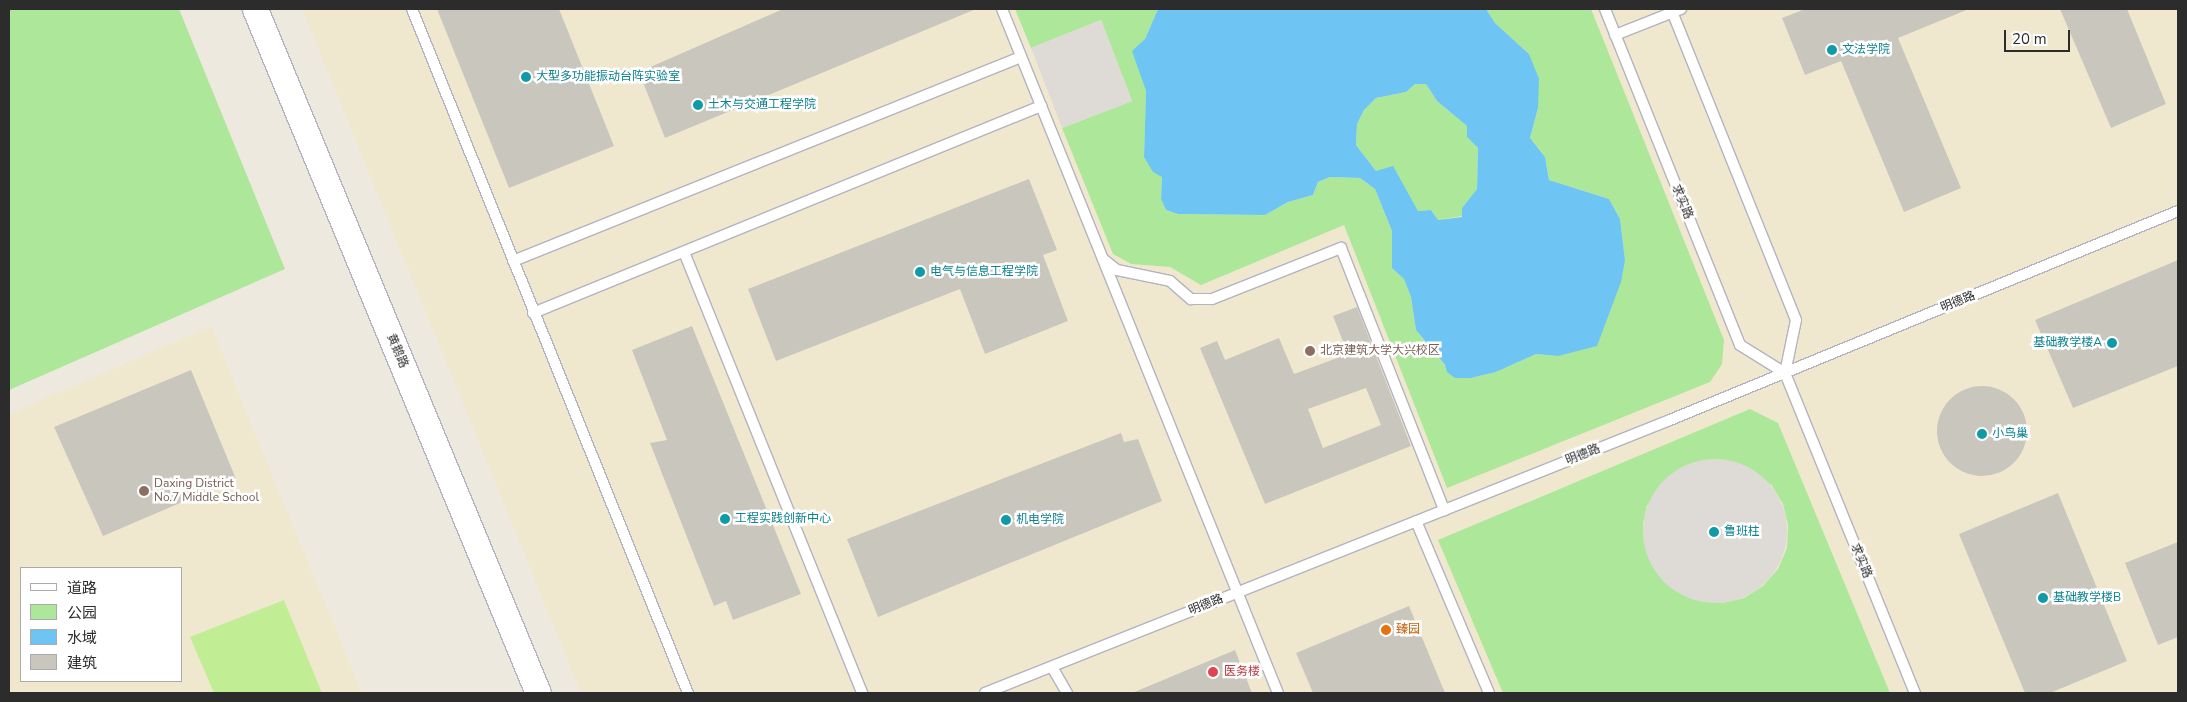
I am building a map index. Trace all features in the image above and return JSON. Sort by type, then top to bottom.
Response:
[{"type":"street","name":"黄鹅路","points":[[255,9],[538,693]]},
{"type":"lane","points":[[412,9],[533,313],[688,693]]},
{"type":"lane","points":[[1002,9],[1278,693]]},
{"type":"lane","name":"求实路","points":[[1605,9],[1740,345],[1785,373],[1915,693]]},
{"type":"lane","points":[[1615,35],[1675,10],[1796,320],[1785,373]]},
{"type":"lane","points":[[513,261],[1021,57]]},
{"type":"lane","points":[[533,313],[1041,106]]},
{"type":"lane","name":"明德路","points":[[985,693],[1785,373],[2178,211]]},
{"type":"lane","points":[[1102,258],[1117,270],[1170,282],[1191,299],[1212,299],[1341,248],[1444,510]]},
{"type":"lane","points":[[684,252],[862,693]]},
{"type":"lane","points":[[1416,521],[1489,693]]},
{"type":"lane","points":[[1052,666],[1067,693]]},
{"type":"shaded area","name":"北京建筑大学大兴校区","points":[[302,9],[2178,9],[2178,693],[581,693]]},
{"type":"shaded area","points":[[1101,20],[1132,101],[1062,128],[1031,48]]},
{"type":"shaded area","name":"Daxing District No.7 Middle School","points":[[211,326],[362,693],[9,693],[9,414]]},
{"type":"shaded area","points":[[1715,459],[1743,464],[1766,480],[1782,503],[1787,531],[1782,559],[1766,582],[1743,598],[1715,603],[1687,598],[1664,582],[1648,559],[1643,531],[1648,503],[1664,480],[1687,464]]},
{"type":"green space","points":[[9,9],[179,9],[285,269],[9,390]]},
{"type":"green space","points":[[1015,9],[1158,9],[1145,39],[1141,76],[1146,91],[1144,157],[1162,177],[1161,199],[1166,210],[1178,214],[1265,215],[1288,202],[1313,195],[1318,182],[1330,177],[1360,178],[1375,189],[1392,231],[1392,268],[1404,279],[1411,297],[1416,330],[1455,378],[1471,378],[1496,372],[1536,354],[1558,356],[1625,260],[1620,219],[1609,199],[1549,180],[1545,157],[1530,138],[1538,108],[1529,54],[1495,23],[1486,9],[1591,9],[1724,340],[1722,364],[1710,382],[1447,488],[1344,225],[1201,285],[1170,267],[1131,264],[1113,254],[1062,128],[1132,101],[1101,20],[1031,48]]},
{"type":"green space","points":[[1415,84],[1426,84],[1437,101],[1467,126],[1467,137],[1478,148],[1477,189],[1462,208],[1462,216],[1438,220],[1431,210],[1418,211],[1406,192],[1376,171],[1356,145],[1357,124],[1364,110],[1376,98],[1406,92]]},
{"type":"green space","points":[[1750,409],[1778,423],[1890,693],[1503,693],[1438,540]],"holes":[[[1771,484],[1783,504],[1788,525],[1787,548],[1778,569],[1763,586],[1744,598],[1722,603],[1644,543],[1643,524],[1647,505]]]},
{"type":"green space","points":[[284,600],[322,693],[214,693],[190,637]]},
{"type":"water","points":[[1158,9],[1486,9],[1495,23],[1529,54],[1539,79],[1538,108],[1530,138],[1545,157],[1549,180],[1609,199],[1620,219],[1625,260],[1621,282],[1597,346],[1558,356],[1536,354],[1496,372],[1471,378],[1455,378],[1447,372],[1445,365],[1416,330],[1411,297],[1404,279],[1392,268],[1392,231],[1375,189],[1360,178],[1330,177],[1318,182],[1313,195],[1288,202],[1265,215],[1178,214],[1166,210],[1161,199],[1162,177],[1153,172],[1144,157],[1146,91],[1132,51],[1145,39]],"holes":[[[1415,84],[1426,84],[1437,101],[1467,126],[1467,137],[1478,148],[1477,189],[1462,208],[1462,217],[1438,220],[1431,210],[1418,211],[1393,166],[1376,171],[1356,145],[1357,124],[1364,110],[1376,98],[1406,92]]]},
{"type":"building","name":"大型多功能振动台阵实验室","points":[[437,9],[559,9],[614,146],[509,188]]},
{"type":"building","name":"土木与交通工程学院","points":[[783,9],[976,9],[665,138],[639,72]]},
{"type":"building","points":[[1805,9],[1969,9],[1898,38],[1961,188],[1904,212],[1841,61],[1805,75],[1782,18]]},
{"type":"building","points":[[2060,9],[2127,9],[2166,104],[2111,128]]},
{"type":"building","name":"电气与信息工程学院","points":[[1029,179],[1057,250],[1043,255],[1068,321],[985,354],[960,289],[776,361],[748,289]]},
{"type":"building","name":"基础教学楼A","points":[[2178,260],[2178,366],[2073,408],[2035,320]]},
{"type":"building","points":[[1357,307],[1411,446],[1265,504],[1200,348],[1217,341],[1225,360],[1279,338],[1294,374],[1348,354],[1333,316]],"holes":[[[1366,388],[1381,425],[1323,448],[1308,409]]]},
{"type":"building","name":"工程实践创新中心","points":[[692,326],[801,594],[733,620],[726,601],[714,606],[650,443],[667,440],[632,350]]},
{"type":"building","points":[[191,370],[236,479],[103,536],[54,427]]},
{"type":"building","name":"小鸟巢","points":[[1982,386],[1999,390],[2014,399],[2023,414],[2027,431],[2023,448],[2014,463],[1999,472],[1982,476],[1965,472],[1950,463],[1941,448],[1937,431],[1941,414],[1950,399],[1965,390]]},
{"type":"building","name":"机电学院","points":[[1121,433],[1124,442],[1138,439],[1162,501],[878,617],[847,539]]},
{"type":"building","name":"基础教学楼B","points":[[2058,493],[2127,661],[2050,693],[2025,693],[1959,534]]},
{"type":"building","points":[[2178,542],[2178,637],[2158,645],[2125,563]]},
{"type":"building","name":"臻园","points":[[1409,606],[1445,693],[1313,693],[1296,653]]},
{"type":"building","name":"医务楼","points":[[1235,650],[1252,693],[1132,693]]},
{"type":"place","name":"文法学院","points":[[1832,50]]},
{"type":"place","name":"大型多功能振动台阵实验室","points":[[526,77]]},
{"type":"place","name":"土木与交通工程学院","points":[[698,105]]},
{"type":"place","name":"电气与信息工程学院","points":[[920,272]]},
{"type":"place","name":"基础教学楼A","points":[[2112,343]]},
{"type":"place","name":"北京建筑大学大兴校区","points":[[1310,351]]},
{"type":"place","name":"小鸟巢","points":[[1982,434]]},
{"type":"place","name":"Daxing District No.7 Middle School","points":[[144,491]]},
{"type":"place","name":"工程实践创新中心","points":[[725,519]]},
{"type":"place","name":"机电学院","points":[[1006,520]]},
{"type":"place","name":"鲁班柱","points":[[1714,532]]},
{"type":"place","name":"基础教学楼B","points":[[2043,598]]},
{"type":"place","name":"臻园","points":[[1386,630]]},
{"type":"place","name":"医务楼","points":[[1213,672]]}]
